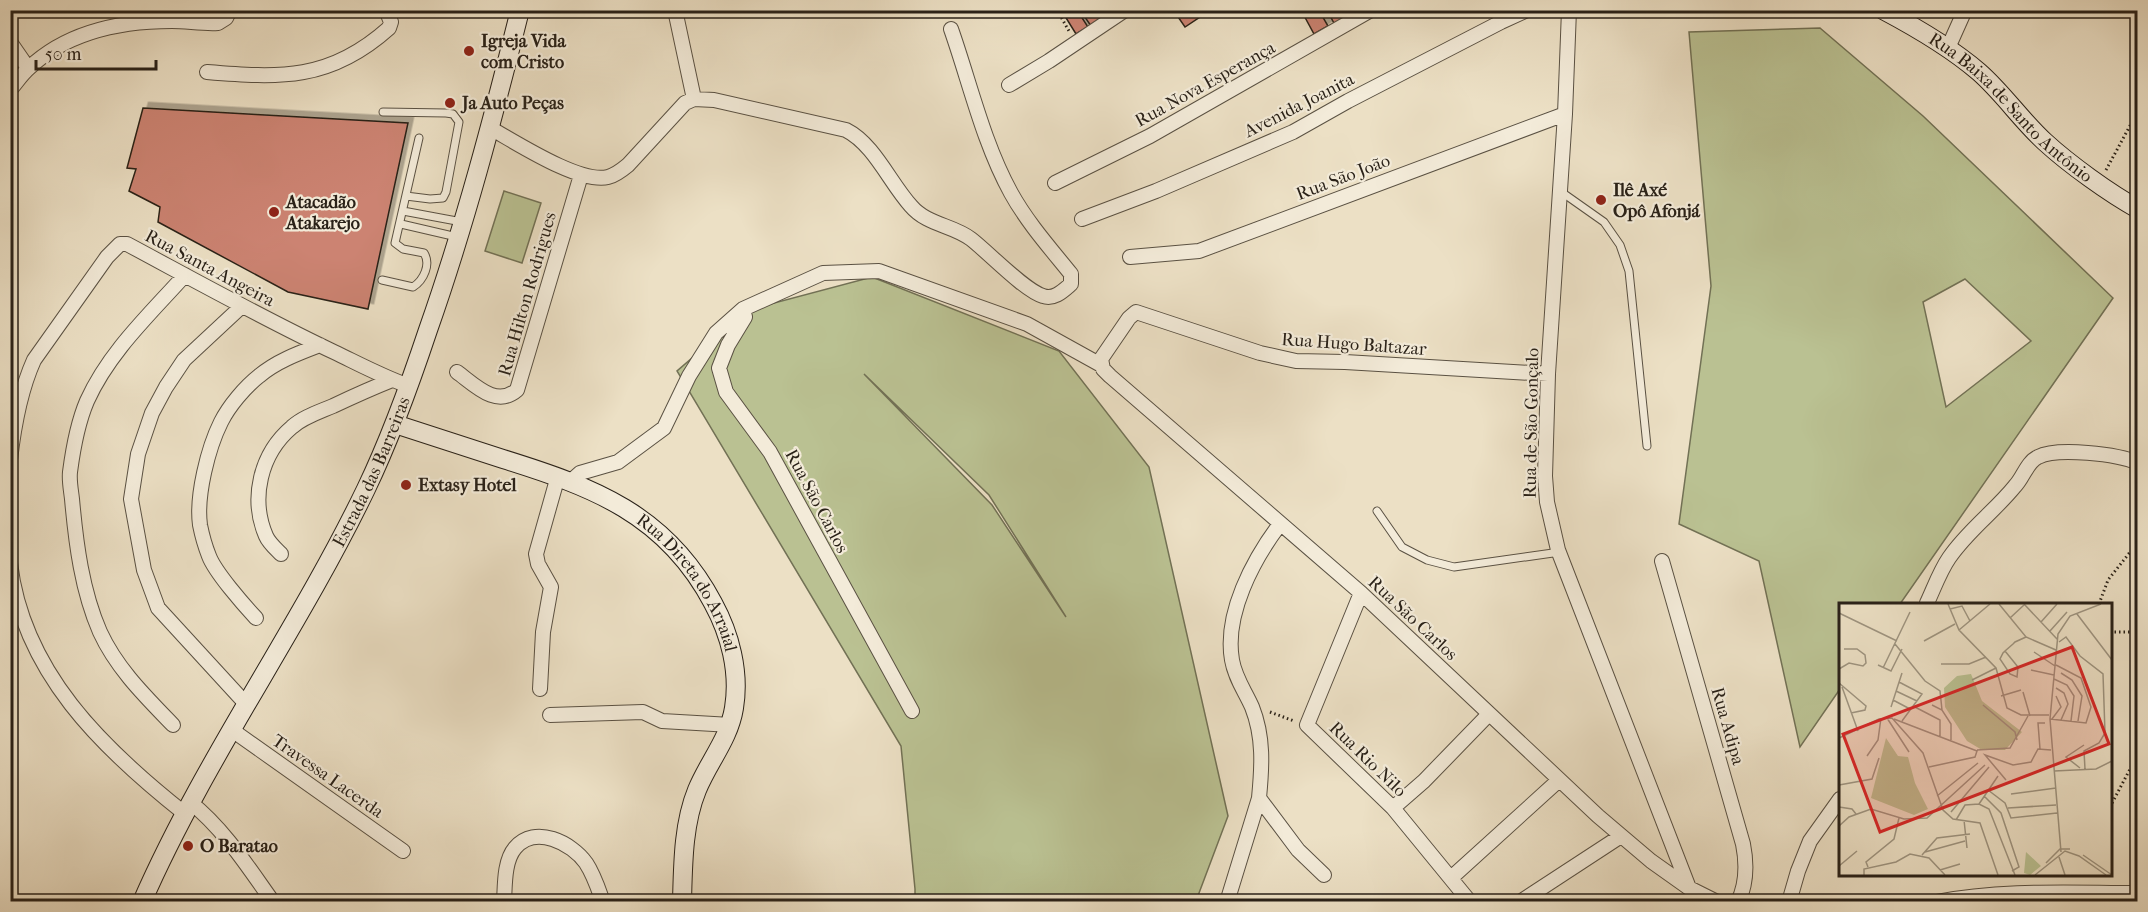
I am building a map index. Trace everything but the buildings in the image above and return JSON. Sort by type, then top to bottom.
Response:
[{"type":"street","points":[[10,90],[28,68],[52,50],[78,36],[105,28],[140,22],[218,23],[226,18],[230,10]]},
{"type":"street","points":[[207,72],[278,76],[309,71],[341,62],[389,28],[391,22],[386,10]]},
{"type":"street","name":"Estrada das Barreiras","points":[[142,902],[187,807],[344,532],[395,424],[400,383],[462,230],[520,10]]},
{"type":"street","points":[[675,10],[693,99]]},
{"type":"street","points":[[1009,85],[1125,10]]},
{"type":"street","name":"Rua Nova Esperança","points":[[1055,183],[1150,136],[1371,10]]},
{"type":"street","name":"Avenida Joanita","points":[[1082,219],[1156,191],[1293,132],[1378,85],[1527,10]]},
{"type":"street","name":"Rua de São Gonçalo","points":[[1569,10],[1565,114],[1548,374],[1545,476],[1547,502],[1560,552],[1689,888]]},
{"type":"street","name":"Rua Baixa de Santo Antônio","points":[[1883,10],[1948,48],[1980,73],[2045,142],[2099,184],[2138,209]]},
{"type":"street","points":[[1948,48],[1965,10]]},
{"type":"street","points":[[490,128],[581,175],[607,177],[619,173],[628,165],[677,110],[693,99],[714,100],[846,130],[855,134],[866,144],[913,208],[931,221],[970,238],[1026,285],[1045,297],[1052,297],[1071,284],[1071,274],[1040,236],[1011,193],[985,133],[951,29]]},
{"type":"street","points":[[10,42],[28,68]]},
{"type":"street","name":"Rua São João","points":[[1130,257],[1199,251],[1565,114]]},
{"type":"street","name":"Rua Hilton Rodrigues","points":[[457,372],[492,397],[511,396],[517,390],[581,175]]},
{"type":"street","name":"Rua Santa Angeira","points":[[10,460],[19,402],[34,360],[47,338],[114,248],[120,244],[127,244],[242,306],[400,383]]},
{"type":"street","points":[[540,689],[543,632],[551,587],[538,564],[536,554],[564,479],[618,462],[664,428],[689,376],[716,333],[743,309],[824,273],[879,271],[1027,324],[1101,364]]},
{"type":"street","points":[[173,725],[128,677],[101,633],[84,582],[73,512],[70,474],[77,435],[87,401],[102,375],[125,341],[185,275]]},
{"type":"street","points":[[242,306],[184,360],[166,387],[152,413],[138,454],[131,499],[144,570],[158,608],[247,705]]},
{"type":"street","name":"Rua São Carlos","points":[[743,309],[745,317],[728,345],[719,368],[726,392],[770,452],[912,711]]},
{"type":"street","name":"Rua Hugo Baltazar","points":[[1101,364],[1103,355],[1129,318],[1136,312],[1260,353],[1296,361],[1548,374]]},
{"type":"street","points":[[256,618],[239,600],[209,558],[200,524],[201,490],[222,422],[241,394],[258,376],[291,356],[320,345]]},
{"type":"street","name":"Rua São Carlos","points":[[1101,364],[1110,376],[1361,593],[1621,836],[1689,888]]},
{"type":"street","points":[[281,554],[267,538],[258,512],[257,492],[264,467],[273,450],[292,427],[311,415],[400,383]]},
{"type":"street","name":"Rua Direta do Arraial","points":[[395,424],[564,479],[628,509],[675,548],[708,593],[730,642],[736,688],[731,725],[697,789],[689,812],[682,902]]},
{"type":"street","points":[[1927,603],[1946,563],[1958,547],[2016,485],[2038,457],[2050,453],[2083,453],[2133,461]]},
{"type":"street","points":[[1227,902],[1259,798],[1262,747],[1259,727],[1251,705],[1237,679],[1232,660],[1231,639],[1243,588],[1252,566],[1280,524]]},
{"type":"street","name":"Rua Adipa","points":[[1662,561],[1743,844],[1746,860],[1745,878],[1738,902]]},
{"type":"street","points":[[10,563],[14,590],[25,626],[42,663],[65,698],[95,733],[161,795],[203,813],[220,830],[273,902]]},
{"type":"street","name":"Rua Rio Nilo","points":[[1361,593],[1307,725],[1394,808],[1470,902]]},
{"type":"street","points":[[550,715],[644,712],[662,721],[731,725]]},
{"type":"street","points":[[1394,808],[1431,774],[1489,714]]},
{"type":"street","name":"Travessa Lacerda","points":[[232,730],[403,851]]},
{"type":"street","points":[[1451,878],[1559,780]]},
{"type":"street","points":[[1259,798],[1298,850],[1323,874]]},
{"type":"street","points":[[1789,902],[1810,841],[1839,800]]},
{"type":"street","points":[[1520,902],[1621,836]]},
{"type":"street","points":[[504,902],[508,865],[515,848],[527,838],[543,837],[560,841],[586,862],[595,878],[603,902]]},
{"type":"street","points":[[1689,888],[1717,902]]},
{"type":"street","points":[[1936,902],[1972,895],[2013,897],[2138,893]]},
{"type":"lane","points":[[383,112],[446,113],[453,114],[459,122],[443,198],[406,196]]},
{"type":"lane","points":[[382,280],[417,285],[428,266],[428,259],[424,253],[403,249],[395,243],[418,138]]},
{"type":"lane","points":[[1560,191],[1605,222],[1620,245],[1629,271],[1647,446]]},
{"type":"lane","points":[[403,211],[462,230]]},
{"type":"lane","points":[[401,224],[462,230]]},
{"type":"lane","points":[[1377,511],[1402,547],[1427,560],[1454,567],[1560,552]]},
{"type":"path","points":[[1057,10],[1075,44]]},
{"type":"path","points":[[2111,159],[2138,111]]},
{"type":"path","points":[[2133,461],[2138,428]]},
{"type":"path","points":[[2099,603],[2108,580],[2138,542]]},
{"type":"path","points":[[2112,632],[2138,630],[2135,604],[2138,600]]},
{"type":"path","points":[[1251,705],[1307,725]]},
{"type":"path","points":[[2112,803],[2138,754]]},
{"type":"green space","points":[[1820,28],[1923,116],[2113,298],[1901,603],[1839,603],[1839,690],[1800,747],[1759,561],[1679,524],[1711,286],[1689,32]],"holes":[[[1965,279],[2031,341],[1946,407],[1923,302]]]},
{"type":"green space","points":[[504,191],[541,203],[522,263],[485,251]]},
{"type":"green space","points":[[872,277],[1059,351],[1149,467],[1228,816],[1196,901],[915,901],[901,746],[677,371],[748,310]],"holes":[[[864,374],[989,495],[1066,617],[992,505]]]},
{"type":"place","name":"Igreja Vida com Cristo","points":[[469,51]]},
{"type":"place","name":"Ja Auto Peças","points":[[450,103]]},
{"type":"place","name":"Ilê Axé Opô Afonjá","points":[[1601,200]]},
{"type":"place","name":"Atacadão Atakarejo","points":[[274,212]]},
{"type":"place","name":"Extasy Hotel","points":[[406,485]]},
{"type":"place","name":"O Baratao","points":[[188,846]]}]
